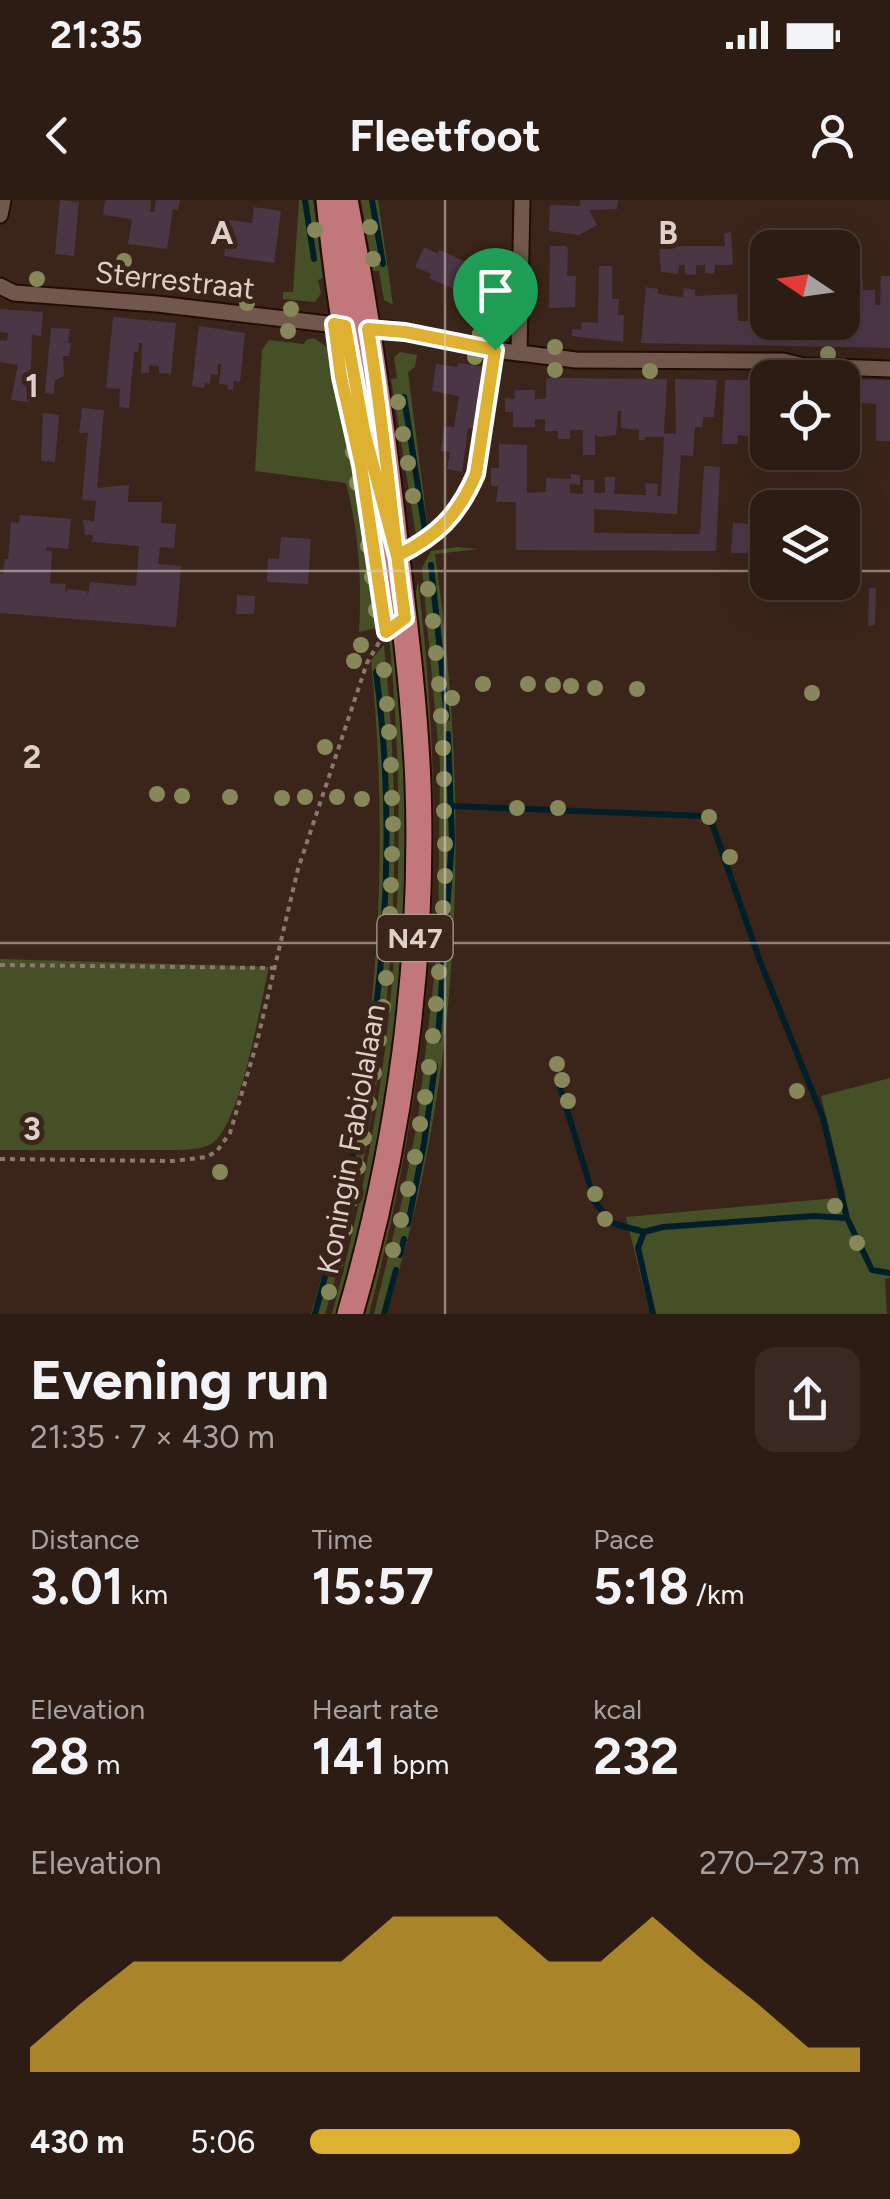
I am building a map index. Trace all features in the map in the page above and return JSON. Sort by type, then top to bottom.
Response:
[{"type":"main road","name":"Koningin Fabiolalaan","points":[[328,200],[384,434],[397,556],[395,625],[418,785],[414,968],[390,1146],[350,1314]]},
{"type":"main road","name":"Koningin Fabiolalaan","points":[[345,200],[357,327]]},
{"type":"street","points":[[0,215],[3,200]]},
{"type":"street","points":[[519,352],[522,200]]},
{"type":"street","name":"Sterrestraat","points":[[0,286],[14,293],[156,304],[405,332],[495,350],[576,360],[783,361],[804,366],[890,369]]},
{"type":"street","points":[[397,556],[432,539],[468,494],[476,474],[495,350]]},
{"type":"path","points":[[387,642],[395,625]]},
{"type":"path","points":[[0,1160],[173,1160],[207,1157],[218,1151],[230,1132],[298,869],[366,663],[395,625]]},
{"type":"path","points":[[0,965],[274,968]]},
{"type":"green space","points":[[299,200],[313,200],[323,278],[318,280],[321,293],[315,302],[283,299],[283,292],[293,292]]},
{"type":"green space","points":[[361,200],[378,200],[393,305],[384,300],[379,271],[373,271]]},
{"type":"green space","points":[[314,338],[328,348],[334,382],[340,382],[357,463],[382,627],[359,632],[358,557],[346,483],[255,471],[262,350],[269,340],[304,344]]},
{"type":"green space","points":[[400,352],[417,355],[415,367],[408,372],[428,529],[416,535],[391,379],[397,378],[394,357]]},
{"type":"green space","points":[[479,549],[435,554],[452,715],[455,797],[455,880],[444,1045],[432,1125],[406,1245],[387,1314],[374,1314],[418,1118],[438,942],[440,765],[422,568],[431,551]]},
{"type":"green space","points":[[418,581],[433,768],[429,950],[408,1130],[369,1314],[362,1314],[409,1099],[414,603]]},
{"type":"green space","points":[[395,633],[405,862],[395,1033],[359,1231],[338,1314],[332,1314],[370,1145],[392,978],[399,808],[389,636]]},
{"type":"green space","points":[[384,645],[394,814],[388,983],[379,1067],[347,1233],[325,1314],[311,1314],[350,1153],[373,990],[380,825],[371,660]]},
{"type":"green space","points":[[0,959],[269,967],[242,1085],[225,1128],[215,1141],[202,1148],[178,1150],[0,1150]]},
{"type":"green space","points":[[890,1078],[887,1314],[650,1314],[626,1217],[846,1197],[821,1096]]},
{"type":"building","points":[[60,200],[79,202],[74,256],[55,254]]},
{"type":"building","points":[[105,200],[151,200],[150,212],[154,212],[156,200],[180,200],[178,210],[173,209],[167,249],[128,244],[132,219],[103,215]]},
{"type":"building","points":[[580,200],[618,200],[617,209],[589,210],[597,225],[579,235],[549,231],[550,205],[580,206]]},
{"type":"building","points":[[254,207],[281,211],[274,263],[224,256],[229,220],[252,223]]},
{"type":"building","points":[[731,232],[733,265],[715,265],[714,274],[705,273],[705,265],[696,265],[696,275],[685,274],[685,265],[679,265],[678,274],[661,272],[659,246],[725,246],[724,233]]},
{"type":"building","points":[[550,246],[566,246],[568,250],[567,276],[576,276],[575,307],[549,308]]},
{"type":"building","points":[[424,247],[483,269],[470,296],[429,278],[431,274],[415,267]]},
{"type":"building","points":[[599,266],[612,266],[612,299],[619,299],[618,315],[624,315],[623,342],[572,336],[572,329],[581,330],[582,322],[598,323]]},
{"type":"building","points":[[881,276],[890,276],[890,348],[641,343],[646,287],[658,289],[658,294],[683,297],[684,288],[695,290],[695,296],[737,294],[738,321],[749,321],[750,302],[750,340],[860,340],[860,279],[863,290],[875,290],[875,305],[880,305]]},
{"type":"building","points":[[0,309],[43,312],[41,336],[32,335],[30,402],[11,400],[18,365],[0,362],[0,340],[7,341],[8,333],[0,332]]},
{"type":"building","points":[[113,317],[176,323],[171,374],[159,373],[159,366],[149,365],[149,373],[141,373],[142,343],[134,352],[129,408],[119,407],[120,389],[106,388]]},
{"type":"building","points":[[199,326],[245,333],[240,382],[234,381],[233,390],[219,384],[221,364],[218,375],[211,374],[210,384],[205,383],[204,388],[192,386]]},
{"type":"building","points":[[51,328],[70,329],[71,343],[69,356],[63,356],[64,376],[55,380],[54,394],[45,393]]},
{"type":"building","points":[[458,363],[486,367],[479,410],[476,409],[473,429],[468,428],[462,472],[447,469],[450,452],[441,451],[444,426],[454,427],[459,396],[432,391],[436,364],[457,367]]},
{"type":"building","points":[[546,378],[667,379],[664,433],[676,434],[675,379],[717,380],[714,417],[703,417],[702,427],[695,427],[693,456],[681,455],[677,514],[594,509],[594,533],[700,534],[704,466],[720,467],[716,551],[516,550],[516,502],[496,502],[498,486],[491,486],[491,468],[499,468],[499,444],[527,445],[527,493],[546,492],[546,478],[571,479],[571,474],[580,475],[580,485],[570,484],[570,493],[583,494],[583,480],[594,480],[594,493],[605,493],[605,477],[615,477],[614,494],[646,495],[645,483],[658,484],[657,496],[661,496],[664,437],[639,440],[639,430],[621,428],[621,411],[616,435],[595,434],[595,455],[583,455],[583,430],[570,430],[570,439],[558,439],[558,431],[545,431],[545,419],[535,419],[535,427],[513,427],[513,412],[505,412],[505,398],[514,399],[515,390],[535,390],[535,399],[546,399]]},
{"type":"building","points":[[860,379],[890,380],[890,441],[876,441],[876,404],[862,403],[862,440]]},
{"type":"building","points":[[725,380],[750,380],[748,436],[738,435],[737,444],[722,444]]},
{"type":"building","points":[[82,408],[104,410],[97,488],[129,485],[128,502],[162,502],[161,523],[176,524],[174,548],[160,547],[158,564],[181,566],[176,627],[0,613],[0,574],[8,559],[11,522],[19,523],[20,515],[71,519],[68,549],[46,550],[52,551],[50,583],[66,584],[65,594],[68,589],[87,591],[88,596],[90,582],[136,586],[139,546],[92,542],[93,535],[85,535],[83,520],[94,521],[96,501],[82,500],[88,433],[79,433]]},
{"type":"building","points":[[43,413],[59,415],[55,462],[41,461]]},
{"type":"building","points":[[733,523],[750,524],[747,553],[731,553]]},
{"type":"building","points":[[281,537],[311,539],[308,584],[267,582],[268,558],[279,559]]},
{"type":"building","points":[[869,588],[876,588],[875,625],[868,626]]},
{"type":"building","points":[[237,595],[255,596],[254,614],[236,614]]},
{"type":"waterway","points":[[305,200],[314,259]]},
{"type":"waterway","points":[[372,200],[383,264]]},
{"type":"waterway","points":[[404,397],[425,531]]},
{"type":"waterway","points":[[431,565],[447,718]]},
{"type":"waterway","points":[[315,1314],[353,1156],[378,996],[387,833],[376,672]]},
{"type":"waterway","points":[[438,1039],[452,839],[448,734]]},
{"type":"waterway","points":[[451,806],[704,816],[713,826],[760,961],[823,1118],[847,1218]]},
{"type":"waterway","points":[[408,1224],[435,1066]]},
{"type":"waterway","points":[[560,1087],[595,1202],[612,1223],[644,1232]]},
{"type":"waterway","points":[[653,1314],[638,1248],[644,1232],[663,1227],[814,1216],[847,1218],[872,1270],[890,1273]]},
{"type":"waterway","points":[[400,1255],[404,1239]]},
{"type":"waterway","points":[[384,1314],[396,1270]]},
{"type":"route","points":[[495,350],[389,329],[368,329],[384,434],[397,556],[405,618],[386,632],[361,465],[341,377],[334,324],[345,326],[364,431],[397,556],[432,539],[468,494],[476,474],[495,350]]}]
